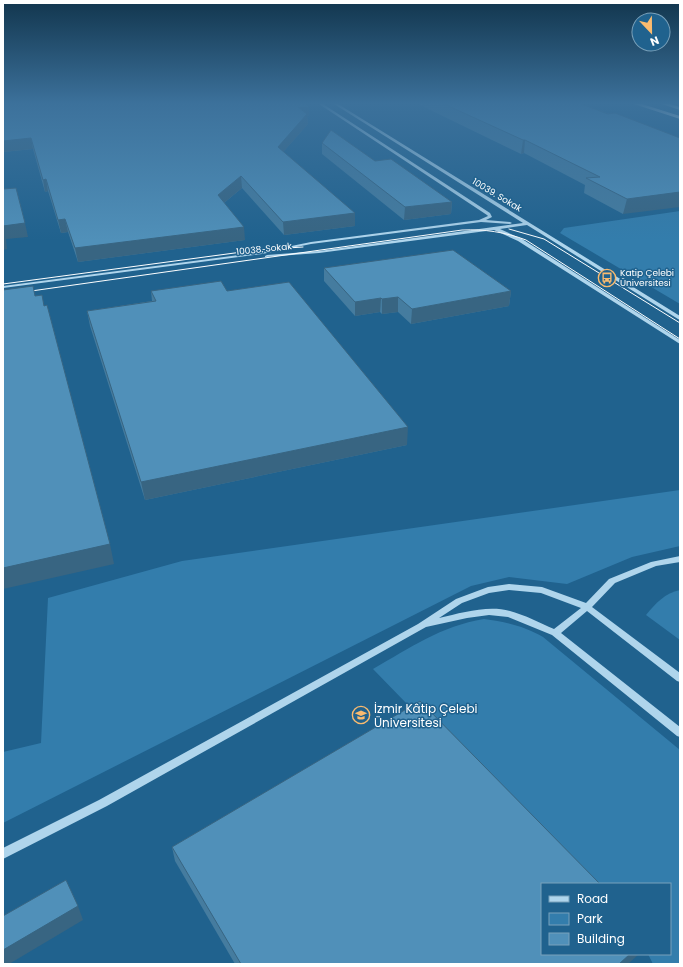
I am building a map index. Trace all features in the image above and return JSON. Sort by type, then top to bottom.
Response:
[{"type":"street","name":"10039. Sokak","points":[[389,149],[489,214],[490,217],[480,221]]},
{"type":"street","name":"10039. Sokak","points":[[408,149],[680,318]]},
{"type":"street","name":"10038. Sokak","points":[[3,287],[254,254],[311,243],[480,221],[528,224]]},
{"type":"street","points":[[480,221],[520,240],[680,342]]},
{"type":"street","name":"10038. Sokak","points":[[3,292],[256,257],[319,252],[528,224]]},
{"type":"street","points":[[555,632],[587,607],[612,582],[654,564],[680,559]]},
{"type":"street","points":[[3,854],[103,803],[421,626],[459,601],[488,590],[509,587],[542,590],[587,607],[680,678]]},
{"type":"street","points":[[421,626],[467,615],[488,612],[509,614],[555,632],[680,733]]},
{"type":"green space","points":[[680,211],[680,304],[560,233],[564,228]]},
{"type":"green space","points":[[680,490],[680,546],[632,557],[567,584],[509,577],[471,586],[3,823],[3,752],[41,743],[48,598],[182,561]]},
{"type":"green space","points":[[680,590],[680,640],[646,615],[665,596]]},
{"type":"green space","points":[[484,619],[515,625],[543,637],[680,750],[680,964],[653,964],[648,955],[671,955],[671,883],[581,883],[373,669],[440,632],[468,622]]},
{"type":"building","points":[[34,149],[280,149],[355,213],[283,222],[241,176],[218,195],[244,227],[75,248],[65,219],[58,220],[46,179],[43,180]]},
{"type":"building","points":[[330,149],[358,149],[375,161],[391,159],[452,202],[405,207]]},
{"type":"building","points":[[544,149],[680,149],[680,192],[627,199],[586,178],[600,177]]},
{"type":"building","points":[[16,188],[25,223],[3,226],[3,189]]},
{"type":"building","points":[[453,250],[511,291],[412,309],[398,297],[355,302],[324,268]]},
{"type":"building","points":[[221,281],[227,291],[289,282],[408,427],[141,482],[87,311],[156,301],[151,291]]},
{"type":"building","points":[[33,286],[35,296],[42,295],[44,306],[47,305],[110,544],[3,568],[3,290]]},
{"type":"building","points":[[420,701],[599,883],[541,883],[541,955],[629,955],[619,964],[241,964],[172,847]]},
{"type":"building","points":[[66,880],[78,906],[3,950],[3,916]]},
{"type":"tram line","points":[[509,229],[544,239],[680,323]]},
{"type":"tram line","points":[[3,295],[462,230],[478,230],[502,233],[526,240],[680,339]]},
{"type":"tram line","points":[[3,284],[257,250],[303,247]]},
{"type":"place","name":"Katip Çelebi Üniversitesi","points":[[607,278]]},
{"type":"place","name":"İzmir Kâtip Çelebi Üniversitesi","points":[[361,715]]}]
